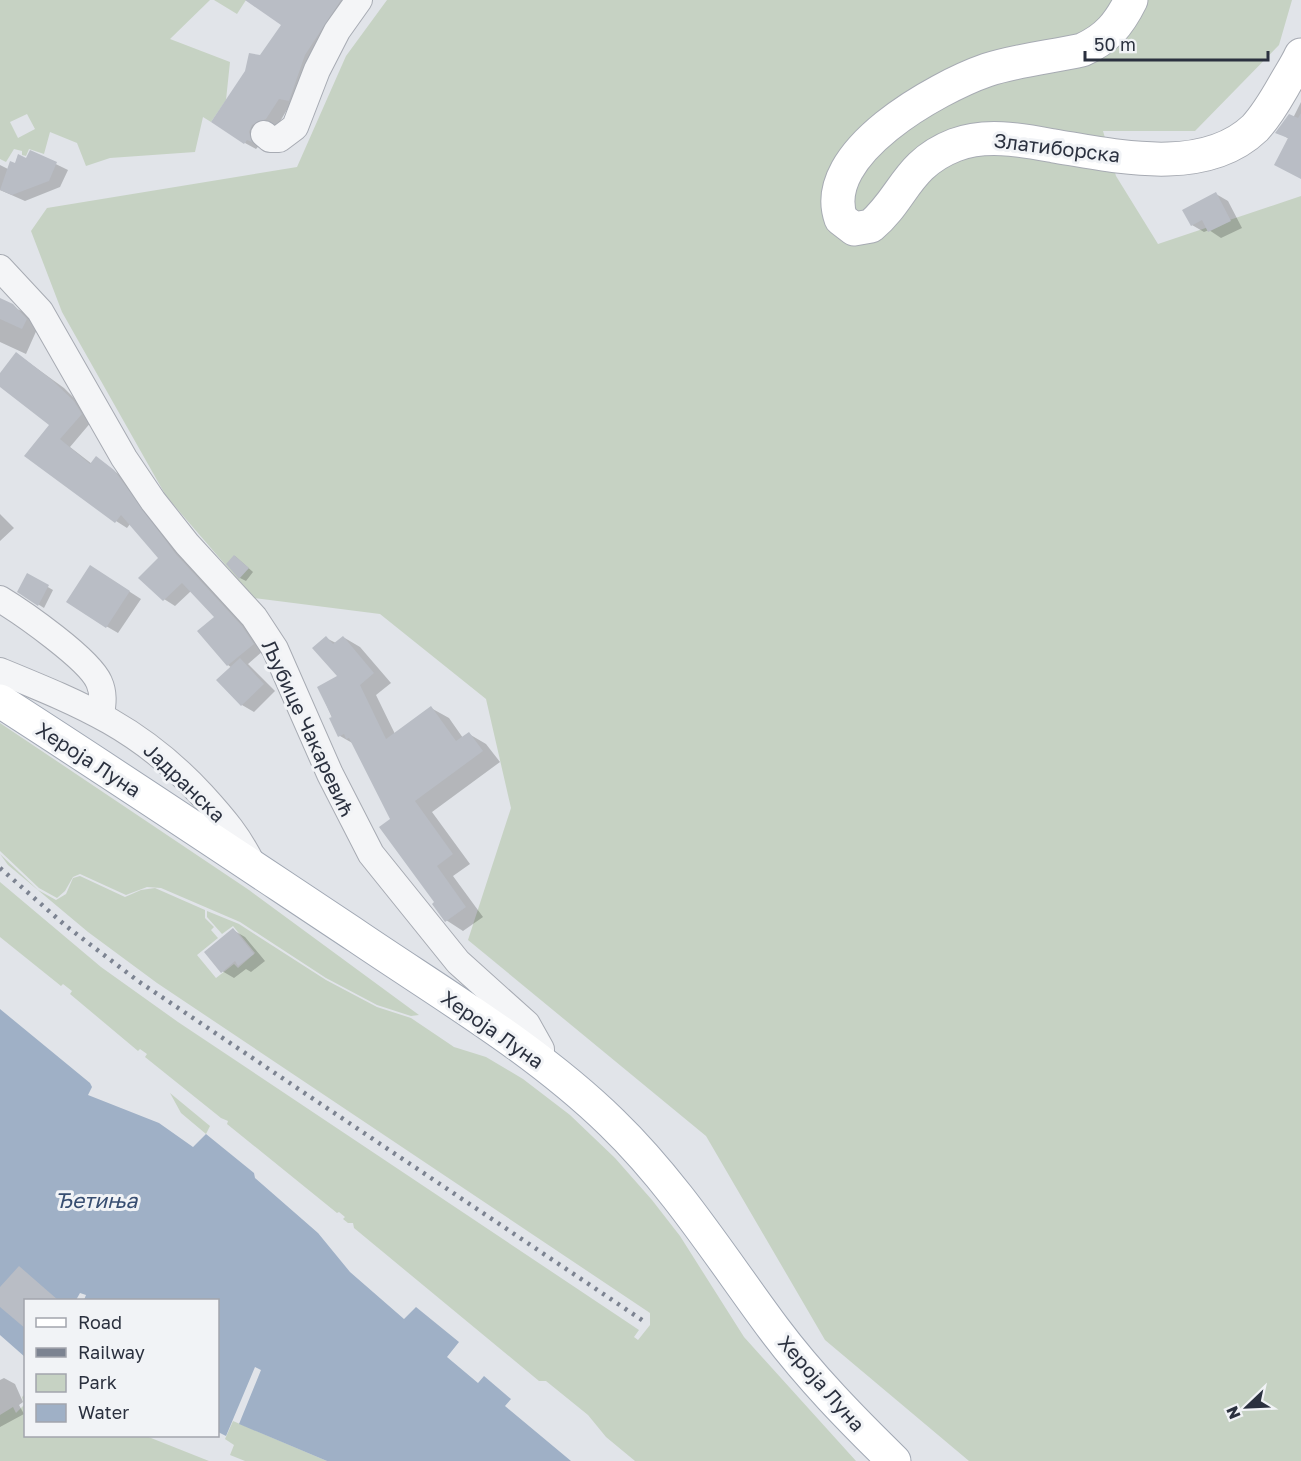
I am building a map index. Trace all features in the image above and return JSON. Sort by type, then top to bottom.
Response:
[{"type":"main road","name":"Златиборска","points":[[1131,0],[1116,27],[1082,50],[989,69],[960,80],[905,112],[869,142],[848,169],[838,197],[841,219],[854,229],[871,226],[918,168],[944,150],[984,138],[1019,140],[1086,151],[1170,160],[1210,153],[1238,140],[1255,128],[1273,103],[1301,55]]},
{"type":"main road","name":"Хероја Луна","points":[[0,701],[253,866],[541,1061],[581,1094],[636,1148],[678,1198],[795,1356],[856,1424],[894,1461]]},
{"type":"street","points":[[264,134],[270,139],[279,139],[295,127],[332,40],[358,0]]},
{"type":"street","name":"Љубице Чакаревић","points":[[0,268],[40,311],[124,458],[153,501],[187,544],[254,617],[275,649],[334,783],[371,854],[458,962],[527,1024],[541,1049],[541,1061]]},
{"type":"street","points":[[0,599],[36,624],[94,673],[103,694],[101,714]]},
{"type":"street","name":"Јадранска","points":[[0,672],[101,714],[141,739],[178,770],[232,828],[253,866]]},
{"type":"green space","points":[[0,0],[210,0],[170,39],[230,62],[226,100],[211,122],[203,117],[195,152],[110,158],[86,166],[77,143],[50,132],[44,154],[29,149],[26,156],[22,155],[22,151],[14,149],[6,162],[0,159]],"holes":[[[27,114],[35,129],[18,138],[10,122]]]},
{"type":"green space","points":[[214,0],[246,0],[237,14]]},
{"type":"green space","points":[[387,0],[1292,0],[1279,45],[1195,131],[1103,131],[1116,176],[1158,244],[1301,196],[1301,1461],[969,1461],[825,1340],[706,1136],[468,940],[511,808],[486,699],[380,614],[254,598],[166,496],[62,312],[31,231],[47,208],[297,167],[346,56]]},
{"type":"green space","points":[[0,723],[249,890],[419,1015],[411,1016],[377,1005],[326,978],[240,922],[161,888],[147,887],[126,895],[80,874],[73,877],[65,891],[57,898],[39,888],[0,851]]},
{"type":"green space","points":[[0,854],[38,890],[56,900],[66,894],[73,878],[80,876],[125,897],[141,890],[155,888],[205,910],[205,918],[214,927],[211,930],[218,938],[197,955],[216,978],[234,964],[238,968],[255,953],[233,926],[222,934],[207,917],[207,911],[239,924],[326,980],[377,1007],[411,1018],[454,1047],[486,1057],[523,1079],[570,1115],[615,1158],[652,1200],[680,1236],[744,1337],[856,1461],[635,1461],[606,1437],[588,1415],[546,1381],[539,1381],[354,1228],[353,1223],[348,1223],[339,1212],[337,1213],[227,1124],[228,1121],[221,1118],[145,1057],[147,1054],[140,1049],[138,1051],[70,994],[72,991],[63,984],[61,986],[0,937],[0,882],[101,967],[178,1022],[639,1330],[634,1337],[638,1340],[650,1325],[650,1313],[157,983],[88,932],[8,865]]},
{"type":"green space","points":[[170,1093],[210,1126],[206,1134],[181,1113]]},
{"type":"green space","points":[[24,1405],[24,1437],[149,1437],[209,1461],[0,1461],[0,1415],[13,1407],[16,1413]]},
{"type":"green space","points":[[233,1421],[327,1461],[245,1461],[230,1455],[234,1445],[225,1439]]},
{"type":"water","name":"Ђетиња","points":[[0,1009],[90,1083],[92,1087],[88,1095],[159,1123],[193,1147],[206,1134],[254,1173],[255,1178],[318,1233],[350,1272],[404,1319],[416,1307],[459,1342],[447,1357],[478,1383],[484,1376],[511,1399],[505,1406],[571,1461],[327,1461],[239,1424],[261,1370],[255,1367],[226,1436],[219,1432],[219,1299],[84,1299],[86,1295],[80,1293],[77,1299],[24,1299],[24,1356],[0,1335]]},
{"type":"building","points":[[245,0],[341,0],[305,55],[289,101],[279,99],[266,119],[252,125],[249,132],[252,142],[247,140],[244,144],[211,122],[245,71],[249,53],[260,55],[281,25]]},
{"type":"building","points":[[1301,113],[1301,179],[1274,165],[1288,138],[1275,133],[1289,114],[1298,118]]},
{"type":"building","points":[[30,150],[57,162],[49,181],[12,195],[0,190],[10,161],[15,163],[18,154],[26,158]]},
{"type":"building","points":[[1216,192],[1231,221],[1208,232],[1202,220],[1191,226],[1182,210]]},
{"type":"building","points":[[0,298],[13,304],[27,319],[22,329],[0,319]]},
{"type":"building","points":[[16,352],[52,380],[74,401],[82,414],[60,439],[90,464],[96,456],[114,470],[175,553],[242,626],[254,644],[227,666],[197,631],[214,617],[182,583],[163,601],[138,578],[158,558],[121,515],[115,523],[24,456],[49,425],[0,387],[0,373]]},
{"type":"building","points":[[234,555],[249,568],[239,579],[226,564]]},
{"type":"building","points":[[90,565],[130,591],[106,628],[66,602]]},
{"type":"building","points":[[27,573],[49,585],[38,606],[17,592]]},
{"type":"building","points":[[326,636],[333,644],[343,636],[374,673],[360,685],[386,739],[431,706],[456,741],[469,732],[483,751],[415,801],[453,854],[437,866],[466,907],[445,922],[432,904],[434,902],[379,827],[390,819],[349,738],[346,739],[344,734],[338,737],[329,718],[332,717],[317,687],[337,676],[312,648]]},
{"type":"building","points":[[240,658],[264,684],[241,706],[216,680]]},
{"type":"building","points":[[233,928],[254,954],[238,966],[235,961],[221,973],[204,952]]},
{"type":"building","points":[[19,1266],[57,1299],[24,1299],[24,1327],[0,1307],[0,1287]]},
{"type":"railway","points":[[0,868],[66,926],[138,981],[645,1322]]}]
